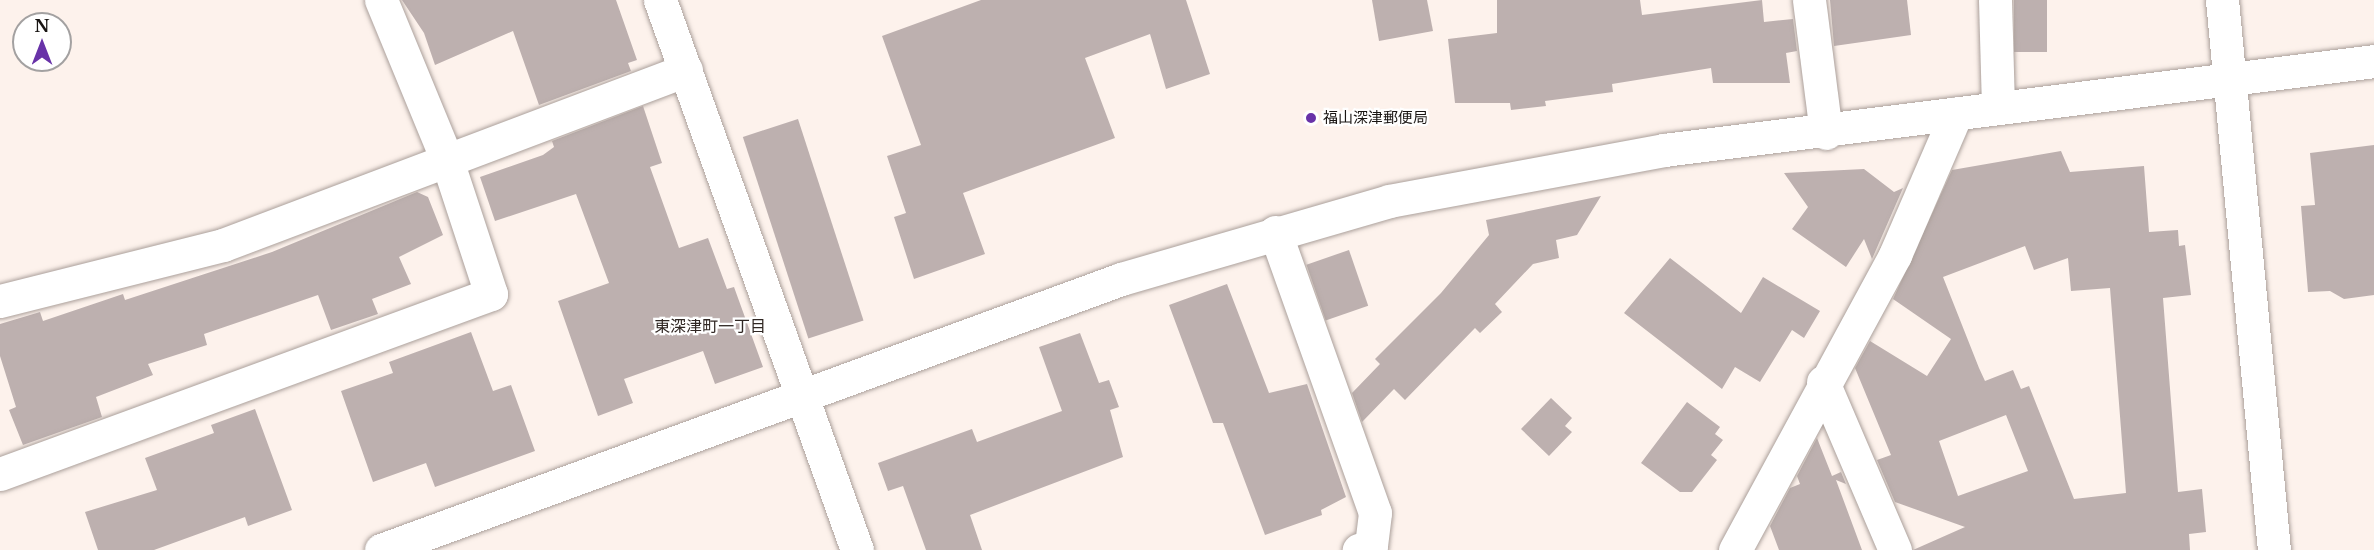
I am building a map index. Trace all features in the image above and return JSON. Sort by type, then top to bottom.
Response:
[{"type":"street","points":[[0,474],[491,294],[447,160],[381,0]]},
{"type":"street","points":[[660,0],[798,398],[857,550]]},
{"type":"street","points":[[1809,0],[1826,133]]},
{"type":"street","points":[[1995,0],[1998,106]]},
{"type":"street","points":[[2222,0],[2274,550]]},
{"type":"street","points":[[381,550],[1121,279],[1275,232],[1389,201],[1618,159],[1826,133],[1998,106],[2229,77],[2374,62]]},
{"type":"street","points":[[0,301],[223,245],[686,70]]},
{"type":"street","points":[[1735,550],[1789,456],[1823,382],[1895,255],[1956,114]]},
{"type":"street","points":[[1275,232],[1375,513],[1371,546],[1359,550]]},
{"type":"street","points":[[1823,382],[1895,550]]},
{"type":"building","points":[[402,0],[616,0],[637,60],[628,63],[631,71],[539,105],[513,31],[435,65],[424,33]]},
{"type":"building","points":[[981,0],[1186,0],[1210,74],[1166,89],[1150,34],[1085,58],[1115,138],[963,193],[985,254],[914,279],[894,217],[906,213],[887,156],[921,145],[882,36]]},
{"type":"building","points":[[1372,0],[1427,0],[1433,31],[1379,41]]},
{"type":"building","points":[[1497,0],[1640,0],[1642,15],[1762,0],[1764,22],[1793,19],[1797,51],[1786,53],[1790,83],[1713,83],[1711,68],[1612,84],[1613,92],[1545,101],[1546,106],[1511,110],[1510,103],[1455,103],[1448,39],[1497,33]]},
{"type":"building","points":[[1830,0],[1907,0],[1911,35],[1834,46]]},
{"type":"building","points":[[2014,0],[2047,0],[2047,52],[2014,52]]},
{"type":"building","points":[[643,106],[662,163],[650,167],[679,248],[708,238],[727,289],[734,287],[763,367],[715,384],[703,351],[624,379],[633,403],[598,416],[558,301],[609,283],[576,194],[495,221],[480,177],[543,155],[554,147],[552,141]]},
{"type":"building","points":[[798,119],[864,321],[808,339],[743,137]]},
{"type":"building","points":[[2374,145],[2374,295],[2344,299],[2330,291],[2308,292],[2301,206],[2315,205],[2310,153]]},
{"type":"building","points":[[2061,151],[2070,172],[2144,166],[2149,232],[2178,230],[2179,246],[2185,245],[2191,295],[2163,298],[2178,492],[2202,489],[2206,532],[2189,534],[2190,550],[1913,550],[1965,527],[1895,502],[1877,460],[1891,455],[1855,368],[1870,341],[1927,376],[1951,339],[1893,299],[1952,170]],"holes":[[[2025,246],[2034,270],[2068,258],[2071,291],[2110,288],[2126,493],[2074,499],[2029,386],[2021,389],[2013,370],[1985,381],[1979,368],[1943,277]],[[2006,415],[2028,471],[1958,496],[1939,441]]]},
{"type":"building","points":[[1864,169],[1894,192],[1903,188],[1872,259],[1864,239],[1846,267],[1792,229],[1808,207],[1784,173]]},
{"type":"building","points":[[417,192],[428,197],[443,235],[399,257],[411,284],[372,299],[378,314],[331,330],[318,295],[204,334],[207,345],[148,364],[153,375],[96,397],[102,417],[23,445],[9,410],[16,407],[0,356],[0,324],[40,312],[43,321],[123,294],[125,300],[272,252]]},
{"type":"building","points":[[1601,196],[1577,235],[1556,240],[1559,258],[1533,264],[1495,304],[1502,312],[1480,333],[1475,328],[1405,400],[1394,389],[1362,422],[1352,393],[1380,364],[1375,359],[1441,293],[1489,235],[1486,220]]},
{"type":"building","points":[[1349,250],[1368,306],[1326,320],[1306,265]]},
{"type":"building","points":[[1670,258],[1741,313],[1763,277],[1820,311],[1804,338],[1792,330],[1760,382],[1735,367],[1722,389],[1624,313]]},
{"type":"building","points":[[1227,284],[1269,393],[1307,384],[1346,497],[1321,510],[1322,515],[1265,535],[1223,423],[1213,423],[1169,305]]},
{"type":"building","points":[[471,332],[493,391],[511,385],[535,451],[435,487],[426,463],[373,482],[341,391],[393,373],[389,362]]},
{"type":"building","points":[[1080,333],[1099,383],[1109,380],[1119,407],[1110,410],[1123,457],[970,515],[982,550],[926,550],[903,486],[888,491],[878,463],[972,429],[977,442],[1062,411],[1039,347]]},
{"type":"building","points":[[1551,398],[1572,418],[1565,426],[1572,432],[1549,456],[1521,429]]},
{"type":"building","points":[[1687,402],[1720,427],[1715,434],[1723,440],[1711,455],[1717,460],[1692,492],[1680,492],[1641,463]]},
{"type":"building","points":[[255,409],[292,510],[248,526],[245,517],[154,550],[98,550],[85,512],[157,490],[145,458],[214,433],[211,425]]},
{"type":"building","points":[[1817,438],[1832,476],[1841,472],[1846,484],[1836,480],[1862,550],[1779,550],[1770,526],[1790,488],[1800,484],[1797,476]]},
{"type":"place","name":"福山深津郵便局","points":[[1311,118]]},
{"type":"district","name":"東深津町一丁目","points":[[710,326]]}]
